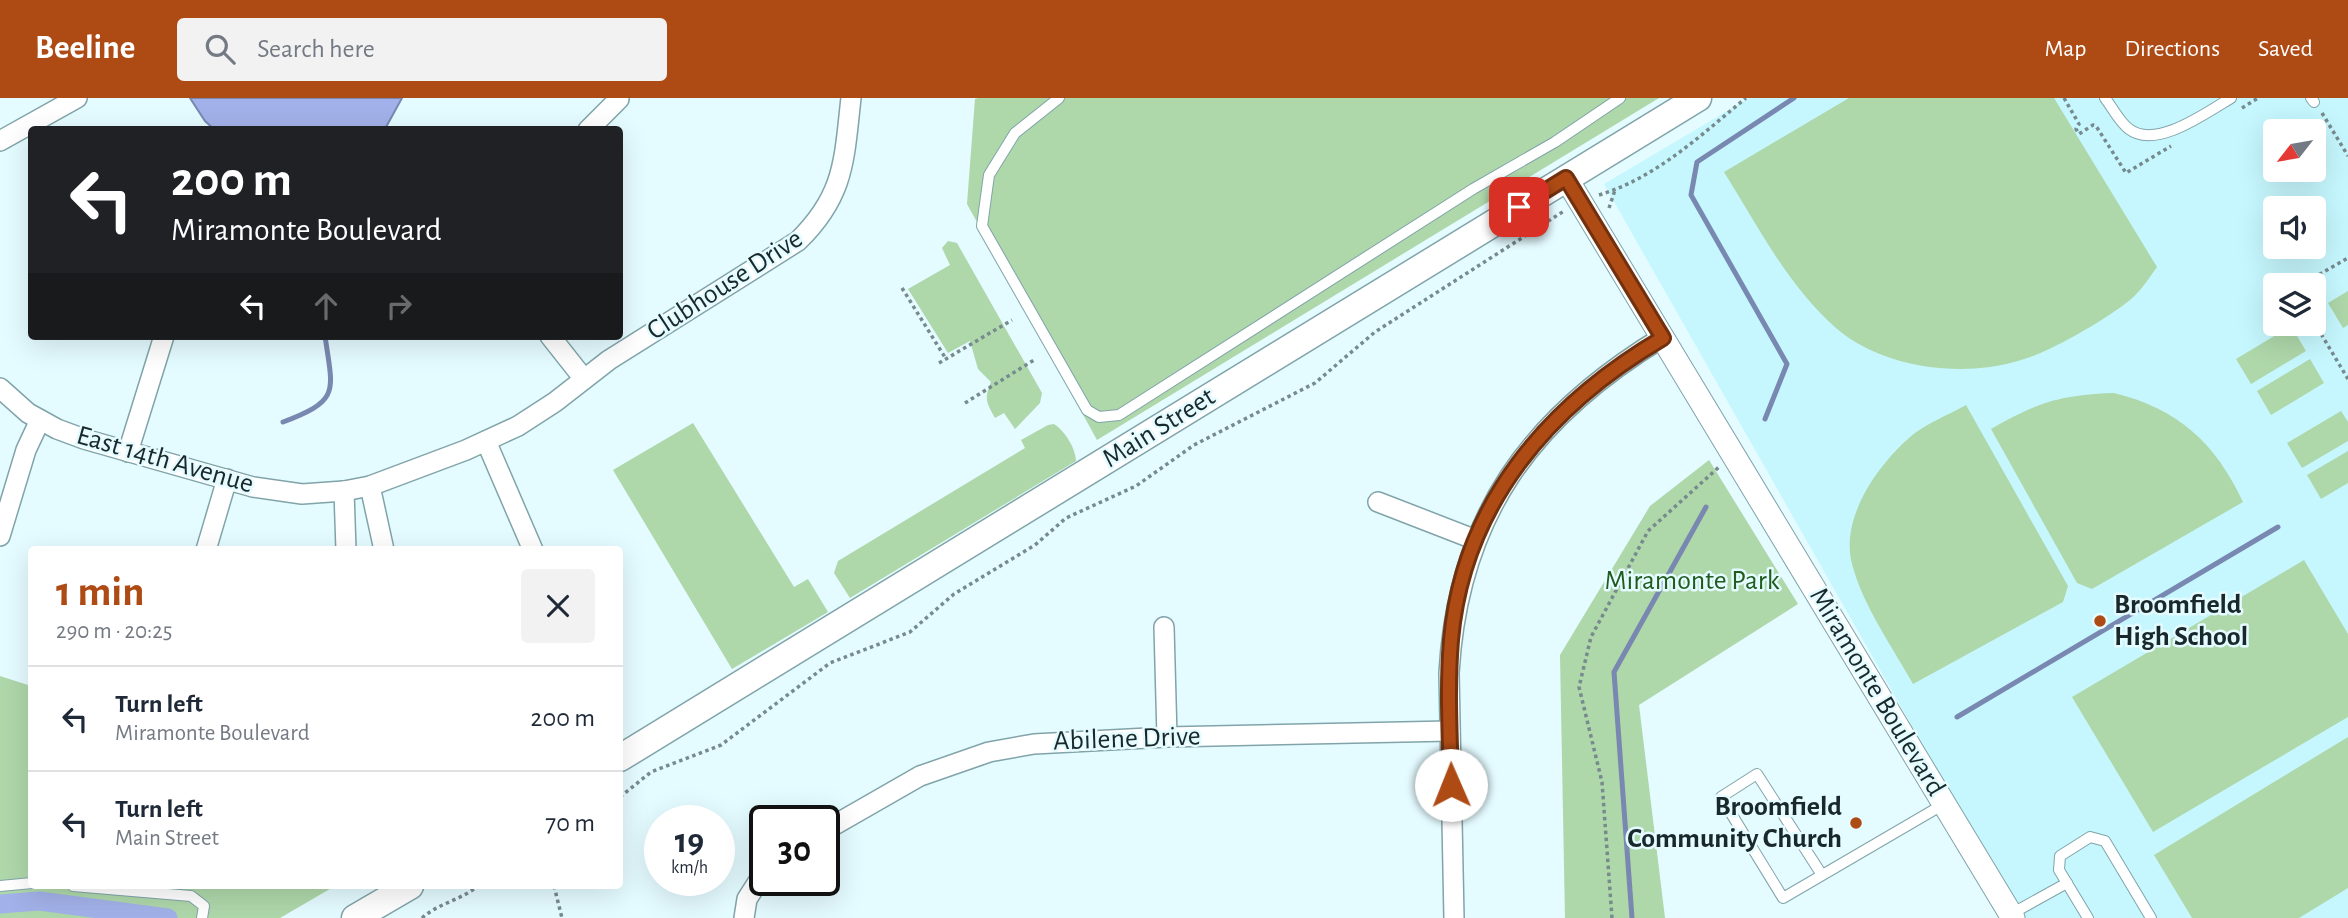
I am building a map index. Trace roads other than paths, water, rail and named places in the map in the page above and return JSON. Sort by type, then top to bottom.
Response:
[{"type":"main road","name":"Main Street","points":[[623,756],[1698,98]]},
{"type":"main road","points":[[355,918],[396,889]]},
{"type":"street","points":[[0,141],[77,98]]},
{"type":"street","name":"Clubhouse Drive","points":[[370,486],[518,426],[674,318],[789,248],[814,225],[831,202],[839,182],[850,98]]},
{"type":"street","points":[[591,126],[619,99]]},
{"type":"street","name":"Miramonte Boulevard","points":[[1566,178],[1945,804],[2010,917]]},
{"type":"street","points":[[1454,918],[1451,639],[1467,563],[1489,510],[1507,479],[1545,430],[1604,377],[1663,338]]},
{"type":"street","points":[[128,452],[163,340]]},
{"type":"street","points":[[553,340],[584,379]]},
{"type":"street","name":"East 14th Avenue","points":[[0,388],[10,399],[40,419],[84,439],[227,479],[277,492],[302,494],[370,486]]},
{"type":"street","points":[[0,536],[26,450],[40,419]]},
{"type":"street","points":[[486,441],[531,546]]},
{"type":"street","points":[[207,546],[227,479]]},
{"type":"street","points":[[370,486],[383,546]]},
{"type":"street","points":[[344,491],[346,546]]},
{"type":"street","points":[[1378,502],[1476,540]]},
{"type":"street","points":[[1164,627],[1167,737]]},
{"type":"street","name":"Abilene Drive","points":[[840,822],[920,775],[989,752],[1061,741],[1450,732]]},
{"type":"street","points":[[744,918],[749,896]]},
{"type":"lane","points":[[1059,98],[1015,133],[989,175],[982,226],[1087,410],[1099,418],[1119,415],[1473,189],[1555,142],[1620,98]]},
{"type":"lane","points":[[2105,98],[2129,130],[2151,137],[2164,134],[2199,117],[2231,98]]},
{"type":"lane","points":[[1822,875],[1757,774],[1721,797],[1783,898],[1945,804]]},
{"type":"lane","points":[[2088,918],[2059,870],[2060,856],[2090,837],[2105,841],[2151,918]]},
{"type":"lane","points":[[0,886],[28,883]]},
{"type":"lane","points":[[2010,917],[2067,883]]},
{"type":"lane","points":[[112,889],[191,895],[204,906],[202,918]]},
{"type":"water","points":[[190,98],[402,98],[387,126],[211,126]]},
{"type":"waterway","points":[[1765,419],[1787,364],[1691,195],[1697,162],[1794,98]]},
{"type":"waterway","points":[[283,422],[315,407],[329,392],[331,382],[326,340]]},
{"type":"waterway","points":[[1632,918],[1614,672],[1706,507]]},
{"type":"waterway","points":[[1957,717],[2278,527]]},
{"type":"waterway","points":[[0,904],[39,901],[168,918]]},
{"type":"place","name":"Broomfield High School","points":[[2100,621]]},
{"type":"place","name":"Broomfield Community Church","points":[[1856,823]]},
{"type":"park label","name":"Miramonte Park","points":[[1692,581]]}]
